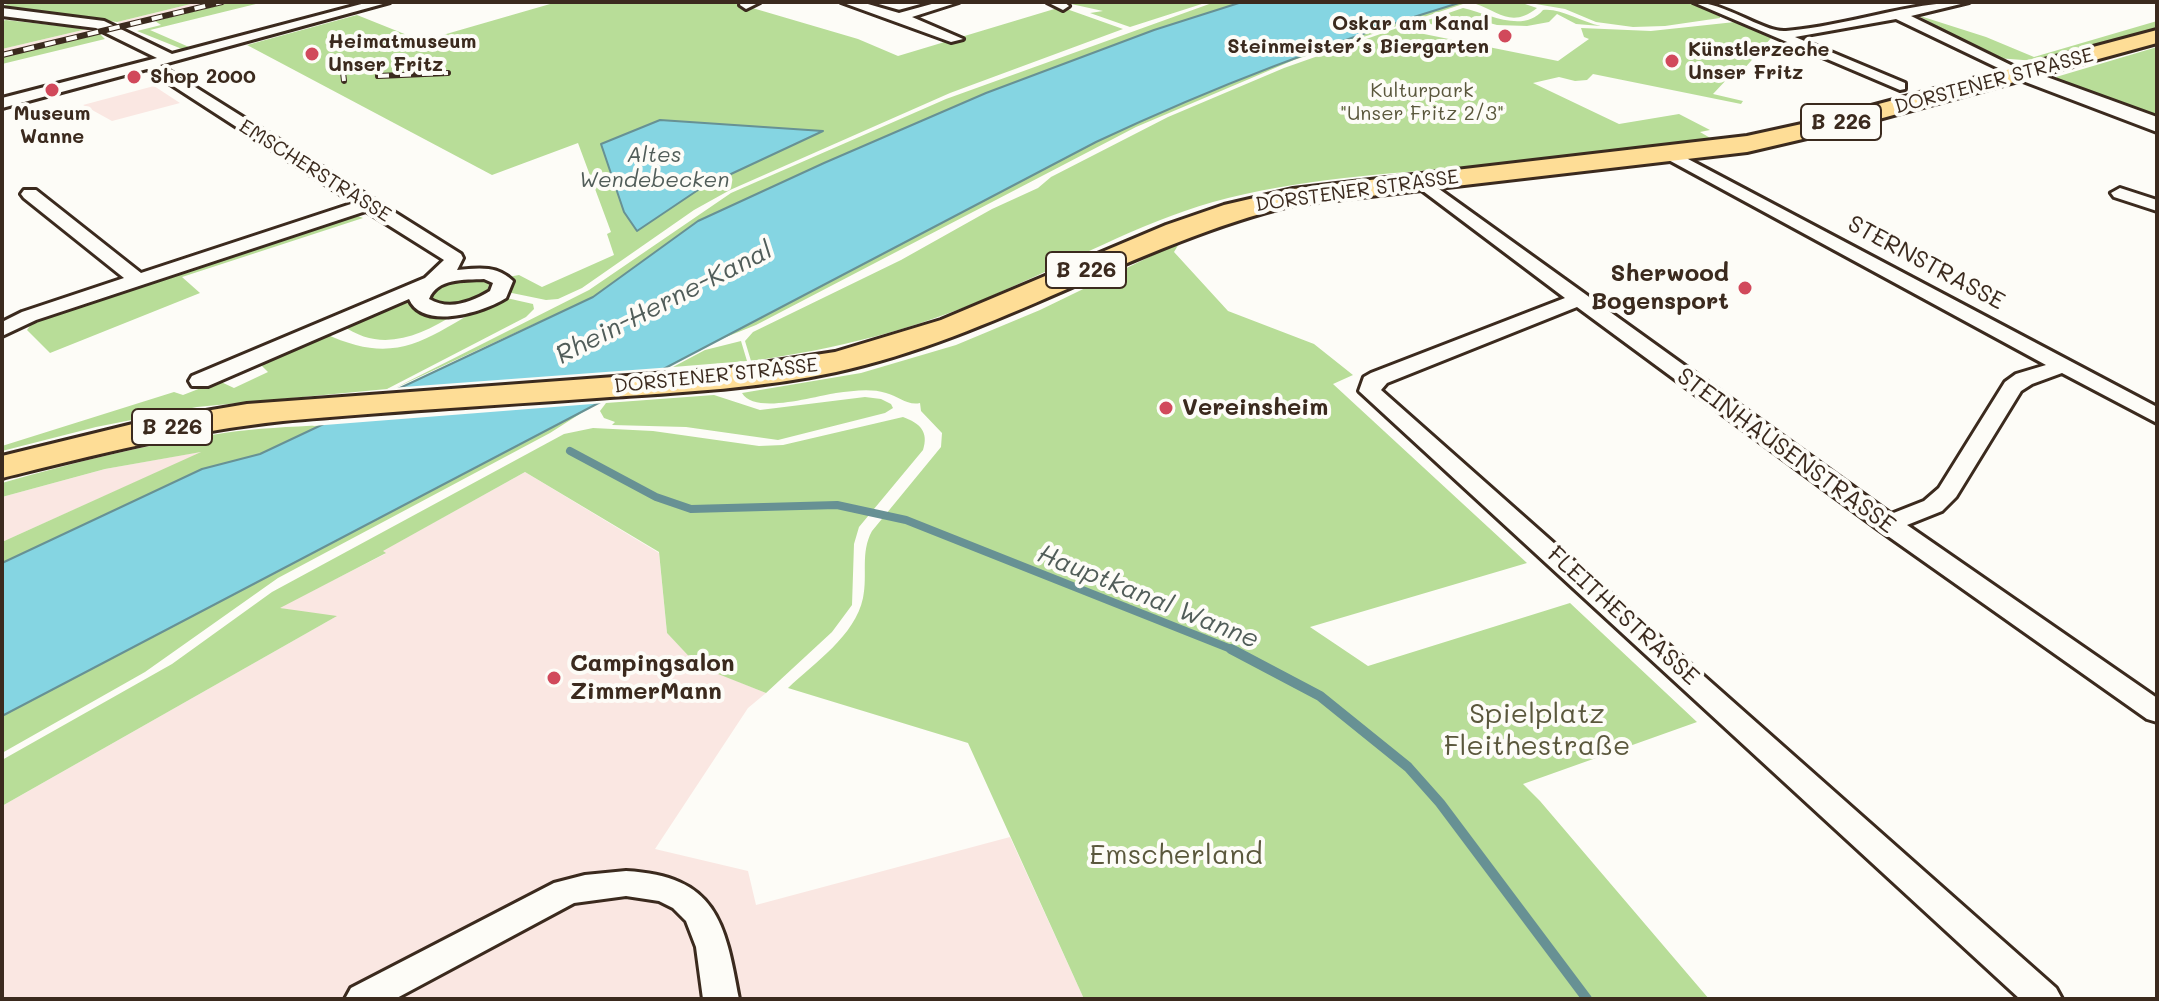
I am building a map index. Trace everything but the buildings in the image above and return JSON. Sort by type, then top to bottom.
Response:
[{"type":"main road","name":"DORSTENER STRASSE","points":[[2,467],[93,443],[199,422],[345,407],[755,376],[877,353],[966,324],[1145,242],[1214,215],[1293,197],[1671,155],[1801,132],[2157,36]]},
{"type":"main road","points":[[2022,74],[2157,125]]},
{"type":"street","points":[[2,103],[384,2]]},
{"type":"street","points":[[847,2],[899,17],[956,39]]},
{"type":"street","points":[[899,17],[953,2]]},
{"type":"street","points":[[1699,2],[1900,86]]},
{"type":"street","points":[[1781,36],[1963,2]]},
{"type":"street","points":[[2,12],[99,24],[171,59]]},
{"type":"street","points":[[1899,15],[2022,74]]},
{"type":"street","name":"EMSCHERSTRASSE","points":[[149,64],[454,258],[450,270],[433,281],[200,381]]},
{"type":"street","name":"STERNSTRASSE","points":[[1671,155],[2157,416]]},
{"type":"street","name":"STEINHAUSENSTRASSE","points":[[1421,181],[1577,300],[1887,524],[2157,712]]},
{"type":"street","points":[[2120,193],[2157,206]]},
{"type":"street","points":[[30,194],[137,279]]},
{"type":"street","points":[[2,330],[29,316],[369,204]]},
{"type":"street","name":"FLEITHESTRASSE","points":[[1577,300],[1379,378],[1372,382],[1370,391],[2044,999]]},
{"type":"street","points":[[1887,524],[1933,506],[1948,492],[2018,382],[2063,366]]},
{"type":"street","points":[[363,999],[566,892],[601,883],[623,882],[671,892],[694,907],[708,929],[721,999]]},
{"type":"shaded area","points":[[199,2],[233,2],[128,27],[117,22]]},
{"type":"shaded area","points":[[87,29],[100,34],[2,57],[2,49]]},
{"type":"shaded area","points":[[154,86],[180,103],[112,121],[83,105]]},
{"type":"shaded area","points":[[205,451],[2,542],[2,497],[105,469]]},
{"type":"shaded area","points":[[525,472],[659,553],[667,633],[698,665],[766,693],[748,708],[655,849],[748,871],[756,905],[1010,837],[1084,999],[2,999],[2,806],[335,617],[278,608],[385,554],[382,551]]},
{"type":"green space","points":[[14,2],[199,2],[117,22],[2,6]]},
{"type":"green space","points":[[233,2],[264,2],[150,30],[189,47],[182,49],[137,31],[161,25],[155,21]]},
{"type":"green space","points":[[557,2],[732,2],[858,39],[898,56],[1061,7],[1123,29],[950,93],[730,190],[694,210],[582,288],[558,299],[546,300],[507,292],[508,277],[519,275],[542,287],[614,255],[607,234],[611,232],[578,143],[492,175],[247,45],[357,15],[422,41]],"holes":[[[660,120],[821,132],[701,188],[637,231]]]},
{"type":"green space","points":[[1208,2],[1130,27],[1090,13],[1103,11],[1071,4]]},
{"type":"green space","points":[[1242,2],[1154,30],[986,93],[824,163],[698,221],[593,297],[395,388],[589,290],[731,193],[946,99],[1212,3]]},
{"type":"green space","points":[[1519,2],[1537,8],[1513,18],[1476,4]]},
{"type":"green space","points":[[1524,2],[1691,2],[1720,14],[1720,18],[1633,27],[1596,22],[1565,9]]},
{"type":"green space","points":[[1463,4],[1294,60],[1136,127],[756,325],[711,343],[954,214],[1139,121],[1297,55]]},
{"type":"green space","points":[[1463,8],[1515,21],[1525,21],[1543,10],[1550,10],[1601,26],[1576,24],[1557,14],[1549,22],[1527,26],[1497,25],[1467,17],[1437,27],[1425,21]]},
{"type":"green space","points":[[1917,15],[1986,37],[2034,57],[2157,21],[2157,28],[2036,61],[1997,58]]},
{"type":"green space","points":[[2,21],[87,29],[2,49]]},
{"type":"green space","name":"Kulturpark \"Unser Fritz 2/3\"","points":[[1735,22],[1772,37],[1736,78],[1729,77],[1713,94],[1743,101],[1741,104],[1593,74],[1587,80],[1559,77],[1533,83],[1619,124],[1679,114],[1710,130],[1700,132],[1712,139],[1344,178],[1245,194],[1157,221],[936,318],[845,344],[751,361],[745,341],[753,332],[901,260],[992,209],[1038,188],[1051,177],[1168,117],[1284,68],[1403,26],[1430,29],[1419,33],[1558,61],[1589,39],[1584,37],[1581,28],[1651,31]]},
{"type":"green space","points":[[100,34],[105,39],[2,64],[2,57]]},
{"type":"green space","points":[[2157,47],[2157,118],[2065,84],[2056,77]]},
{"type":"green space","points":[[358,216],[363,218],[182,277],[200,293],[50,353],[27,330],[33,321],[42,317]]},
{"type":"green space","points":[[1180,242],[1174,252],[1228,311],[1314,344],[1353,375],[1333,384],[1527,563],[1310,627],[1368,666],[1570,603],[1697,722],[1523,784],[1709,999],[1084,999],[968,743],[788,688],[852,625],[863,598],[868,539],[941,447],[942,433],[921,411],[920,403],[907,402],[880,391],[849,391],[772,403],[759,403],[742,393],[861,373],[956,345],[1040,310]]},
{"type":"green space","points":[[480,278],[489,284],[488,291],[474,299],[458,304],[442,304],[428,298],[430,290],[448,280]]},
{"type":"green space","points":[[502,297],[533,304],[534,309],[526,317],[387,389],[197,407],[96,427],[2,451],[2,446],[174,392],[183,395],[219,381],[234,388],[268,372],[259,363],[324,333],[352,344],[376,348],[418,342]]},
{"type":"green space","points":[[402,300],[425,312],[455,314],[428,329],[399,339],[371,338],[356,334],[342,325]]},
{"type":"green space","points":[[741,341],[747,361],[673,367],[705,350]]},
{"type":"green space","points":[[714,395],[760,410],[865,397],[881,399],[893,408],[885,413],[778,440],[686,427],[612,425],[615,422],[604,418],[600,411],[606,403]]},
{"type":"green space","points":[[597,403],[550,433],[278,578],[145,672],[2,753],[2,716]]},
{"type":"green space","points":[[903,417],[922,429],[925,438],[923,450],[859,527],[854,544],[852,605],[832,632],[766,693],[698,666],[667,633],[659,552],[525,472],[383,551],[386,553],[280,608],[337,616],[2,806],[2,760],[172,664],[272,592],[564,434],[593,428],[653,431],[759,446],[783,445]]},
{"type":"green space","points":[[323,425],[259,455],[202,469],[2,563],[2,542],[201,452],[105,469],[2,497],[2,483],[168,442],[236,431]]},
{"type":"water","name":"Rhein-Herne-Kanal","points":[[1242,2],[1462,2],[1276,65],[1096,142],[2,716],[2,563],[202,469],[260,454],[593,297],[698,221],[824,163],[986,93],[1154,30]]},
{"type":"water","name":"Altes Wendebecken","points":[[660,120],[823,131],[701,188],[637,231],[624,212],[601,144]]},
{"type":"pier","points":[[673,367],[605,403],[312,426],[390,388]]},
{"type":"waterway","name":"Hauptkanal Wanne","points":[[570,451],[656,497],[691,509],[837,505],[906,520],[1231,649]]},
{"type":"waterway","name":"Hauptkanal Wanne","points":[[1231,649],[1236,651]]},
{"type":"waterway","name":"Hauptkanal Wanne","points":[[1231,649],[1320,696],[1408,767],[1440,803],[1587,999]]},
{"type":"railway","points":[[2,55],[222,2]]},
{"type":"railway","points":[[343,72],[344,81]]},
{"type":"railway","points":[[378,76],[448,73]]},
{"type":"place","name":"Oskar am Kanal Steinmeister´s Biergarten","points":[[1505,36]]},
{"type":"place","name":"Heimatmuseum Unser Fritz","points":[[312,54]]},
{"type":"place","name":"Künstlerzeche Unser Fritz","points":[[1672,61]]},
{"type":"place","name":"Shop 2000","points":[[134,77]]},
{"type":"place","name":"Museum Wanne","points":[[52,90]]},
{"type":"place","name":"Sherwood Bogensport","points":[[1745,288]]},
{"type":"place","name":"Vereinsheim","points":[[1166,408]]},
{"type":"place","name":"Campingsalon ZimmerMann","points":[[554,678]]},
{"type":"park label","name":"Spielplatz Fleithestraße","points":[[1537,730]]},
{"type":"park label","name":"Emscherland","points":[[1176,855]]}]
